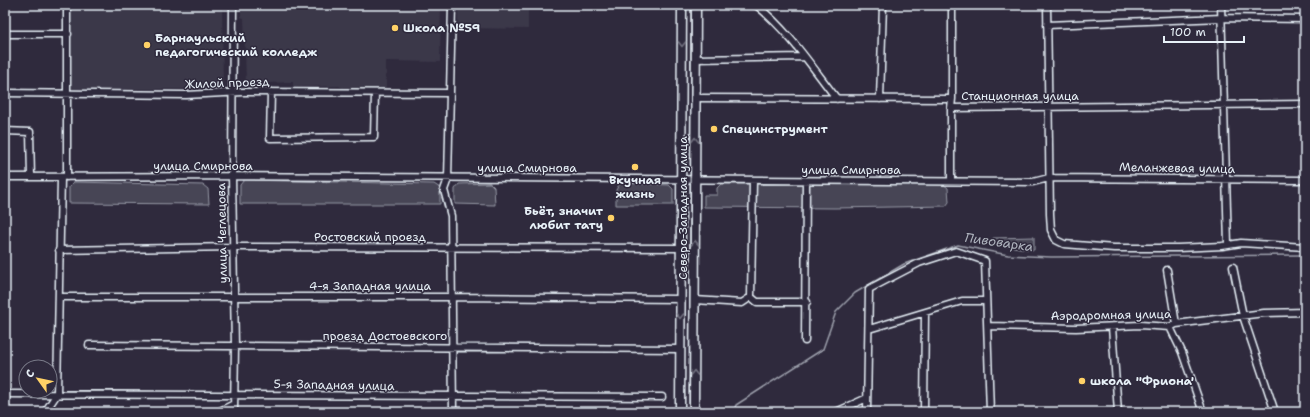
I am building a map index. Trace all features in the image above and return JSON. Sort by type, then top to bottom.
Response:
[{"type":"main road","name":"Северо-Западная улица","points":[[680,412],[682,5]]},
{"type":"main road","name":"Северо-Западная улица","points":[[694,412],[696,5]]},
{"type":"street","points":[[58,359],[59,250],[64,177],[68,34],[67,5]]},
{"type":"street","name":"улица Чеглецова","points":[[233,5],[234,93],[232,176],[235,297],[234,412]]},
{"type":"street","points":[[452,5],[448,179],[444,190],[451,216],[453,412]]},
{"type":"street","points":[[756,5],[771,18],[805,57],[837,98]]},
{"type":"street","points":[[880,99],[883,5]]},
{"type":"street","points":[[952,5],[952,99]]},
{"type":"street","points":[[1047,5],[1049,178],[1051,230],[1056,240],[1064,244],[1114,248],[1178,248],[1222,246],[1241,243],[1305,247]]},
{"type":"street","points":[[1221,5],[1228,244]]},
{"type":"street","points":[[1047,25],[1222,18],[1305,19]]},
{"type":"street","points":[[5,34],[68,34]]},
{"type":"street","points":[[696,59],[805,57]]},
{"type":"street","points":[[271,92],[270,138],[374,137],[375,93]]},
{"type":"street","name":"Жилой проезд","points":[[5,93],[186,95],[271,92],[450,93]]},
{"type":"street","name":"Станционная улица","points":[[695,98],[952,99],[951,108],[1305,104]]},
{"type":"street","points":[[951,108],[951,180]]},
{"type":"street","points":[[5,131],[30,132],[31,177]]},
{"type":"street","name":"улица Смирнова","points":[[5,177],[232,176],[806,181],[951,180],[1033,182],[1049,178]]},
{"type":"street","name":"Меланжевая улица","points":[[1049,178],[1305,180]]},
{"type":"street","points":[[751,297],[753,180]]},
{"type":"street","points":[[806,181],[806,340]]},
{"type":"street","name":"Ростовский проезд","points":[[59,250],[234,247],[451,249],[681,248]]},
{"type":"street","points":[[867,412],[869,289],[919,263],[956,251],[985,261],[985,301],[988,326],[990,412]]},
{"type":"street","points":[[1233,268],[1243,316],[1275,412]]},
{"type":"street","points":[[1167,270],[1173,326],[1203,412]]},
{"type":"street","name":"4-я Западная улица","points":[[59,297],[453,297],[680,299]]},
{"type":"street","points":[[695,300],[742,302],[751,297]]},
{"type":"street","points":[[751,297],[757,302],[807,302]]},
{"type":"street","points":[[869,329],[962,301],[985,301]]},
{"type":"street","name":"Аэродромная улица","points":[[988,326],[1076,328],[1140,325],[1173,326],[1264,313],[1305,312]]},
{"type":"street","points":[[924,313],[924,412]]},
{"type":"street","points":[[1112,327],[1118,412]]},
{"type":"street","name":"проезд Достоевского","points":[[89,345],[680,349]]},
{"type":"street","name":"5-я Западная улица","points":[[5,394],[18,394]]},
{"type":"street","name":"5-я Западная улица","points":[[58,394],[662,397]]},
{"type":"street","points":[[836,412],[867,398]]},
{"type":"street","points":[[45,412],[54,399]]},
{"type":"street","points":[[218,412],[234,404]]},
{"type":"shaded area","name":"Барнаульский педагогический колледж","points":[[72,5],[222,5],[223,89],[71,89]]},
{"type":"shaded area","points":[[241,5],[441,5],[440,62],[386,61],[386,89],[344,89],[339,86],[293,87],[293,82],[246,84],[244,18],[241,17]]},
{"type":"shaded area","points":[[458,5],[528,5],[528,29],[458,28]]},
{"type":"shaded area","points":[[244,180],[434,184],[440,188],[440,204],[240,204],[240,185]]},
{"type":"shaded area","points":[[74,182],[203,185],[208,189],[209,204],[69,203],[69,187]]},
{"type":"shaded area","points":[[490,183],[494,187],[495,205],[455,204],[455,189],[459,184]]},
{"type":"shaded area","points":[[620,183],[669,185],[673,189],[673,205],[616,205],[616,190]]},
{"type":"shaded area","points":[[721,184],[943,184],[948,188],[949,202],[946,206],[835,208],[704,207],[704,195],[717,195],[717,188]]},
{"type":"shaded area","points":[[1034,237],[1034,250],[992,244],[993,238]]},
{"type":"waterway","name":"Пивоварка","points":[[733,412],[736,405],[823,349],[836,312],[855,293],[904,264],[958,245],[1008,255],[1051,257],[1305,255]]},
{"type":"tram line","points":[[689,412],[691,5]]},
{"type":"place","name":"Школа №59","points":[[395,28]]},
{"type":"place","name":"Барнаульский педагогический колледж","points":[[147,45]]},
{"type":"place","name":"Специнструмент","points":[[714,129]]},
{"type":"place","name":"Вкучная жизнь","points":[[635,167]]},
{"type":"place","name":"Бьёт, значит любит тату","points":[[611,218]]},
{"type":"place","name":"школа \"Фриона'","points":[[1082,381]]}]
